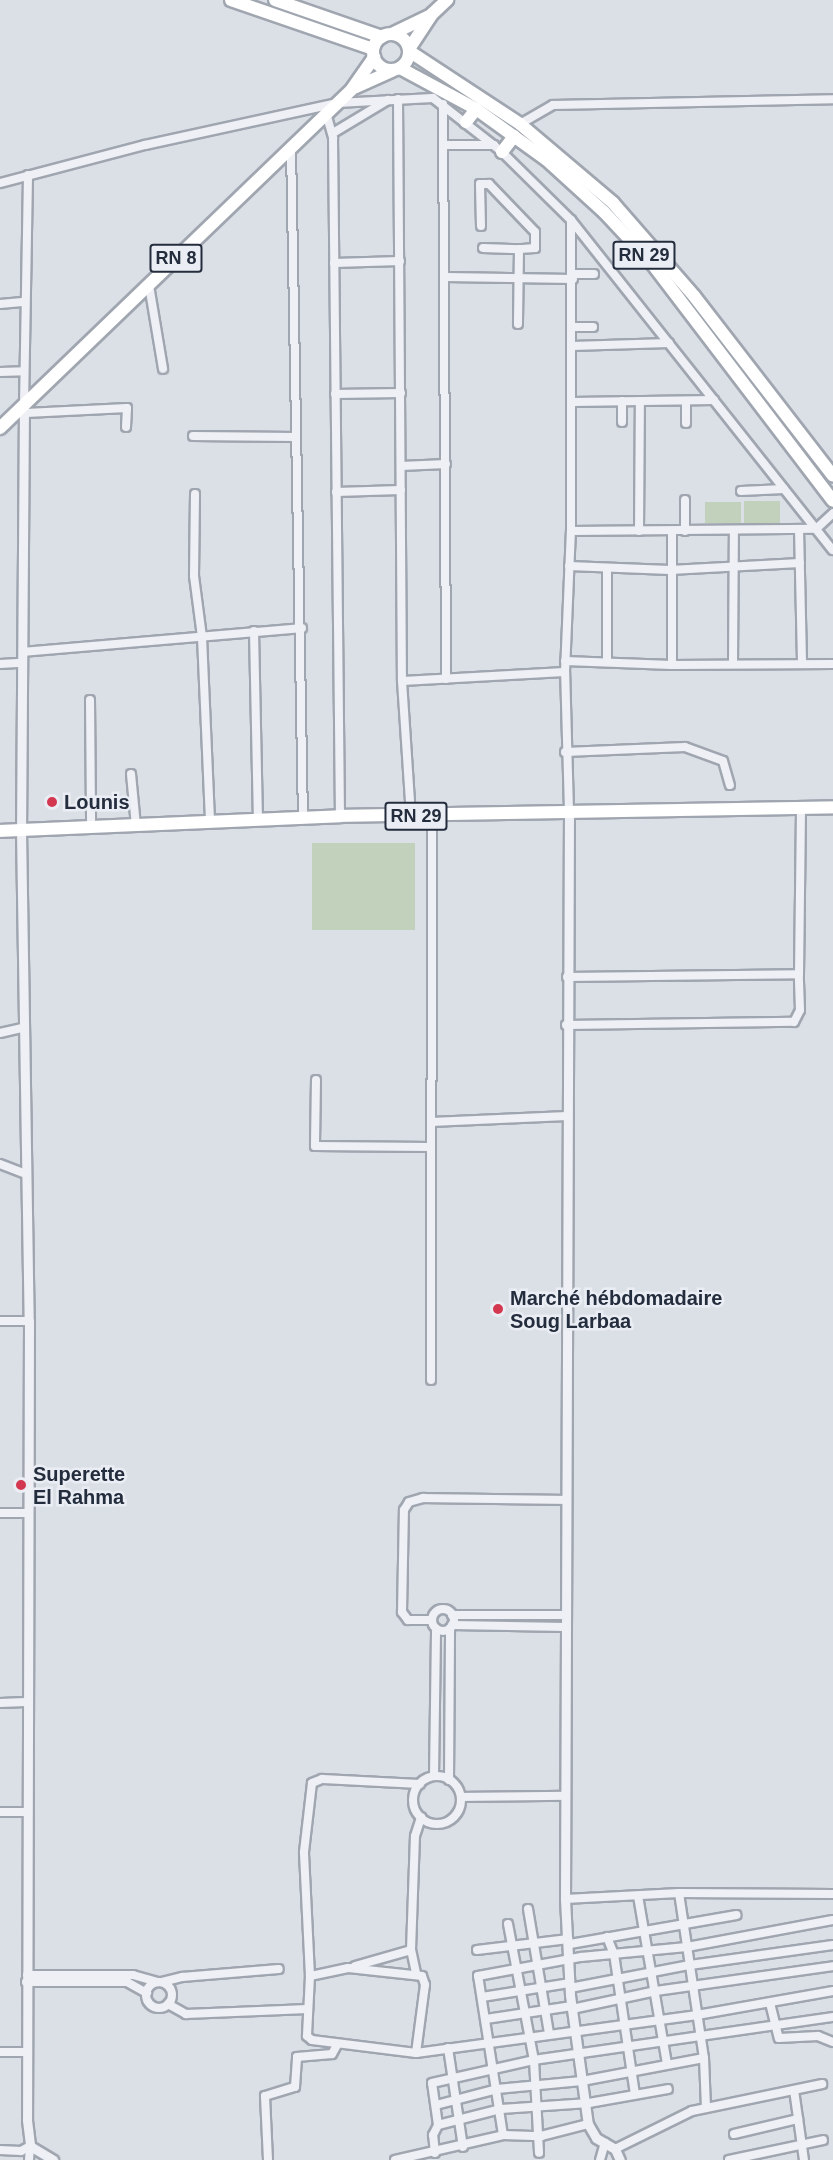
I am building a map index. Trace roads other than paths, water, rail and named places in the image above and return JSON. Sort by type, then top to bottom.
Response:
[{"type":"main road","points":[[231,0],[373,53],[380,67],[396,69],[432,14],[447,0]]},
{"type":"main road","points":[[275,0],[402,39],[409,50]]},
{"type":"main road","points":[[373,53],[387,36],[432,14]]},
{"type":"main road","name":"RN 29","points":[[409,50],[520,124],[584,176],[661,255],[833,476]]},
{"type":"main road","name":"RN 8","points":[[0,428],[25,409],[291,145],[352,89],[373,53]]},
{"type":"main road","name":"RN 8","points":[[352,89],[396,69]]},
{"type":"main road","name":"RN 29","points":[[396,69],[476,109],[576,185],[651,262],[833,501]]},
{"type":"main road","points":[[466,122],[476,109]]},
{"type":"main road","points":[[498,149],[514,136]]},
{"type":"main road","name":"RN 29","points":[[0,831],[340,816],[833,807]]},
{"type":"street","points":[[0,183],[337,103],[428,96],[443,104],[498,149],[571,220],[833,550]]},
{"type":"street","points":[[333,133],[389,99]]},
{"type":"street","points":[[398,99],[402,681],[411,816]]},
{"type":"street","points":[[520,124],[553,105],[833,99]]},
{"type":"street","points":[[443,104],[446,145],[446,679]]},
{"type":"street","points":[[326,113],[333,133],[340,816]]},
{"type":"street","points":[[291,145],[302,628],[303,819]]},
{"type":"street","points":[[446,145],[498,149]]},
{"type":"street","points":[[28,175],[24,371],[21,830],[23,1173],[29,1321],[26,1702],[29,2160]]},
{"type":"street","points":[[481,226],[480,184],[489,184],[535,232],[535,248],[483,248]]},
{"type":"street","points":[[571,220],[573,276],[571,531],[565,661],[565,752],[569,812],[566,1025],[565,1899],[572,2008],[588,2124],[605,2143],[615,2149],[621,2160]]},
{"type":"street","points":[[518,324],[519,249]]},
{"type":"street","points":[[334,263],[400,261]]},
{"type":"street","points":[[446,277],[519,278],[594,274]]},
{"type":"street","points":[[149,285],[164,369]]},
{"type":"street","points":[[0,304],[25,302]]},
{"type":"street","points":[[572,327],[593,327]]},
{"type":"street","points":[[572,346],[669,343]]},
{"type":"street","points":[[0,372],[24,371]]},
{"type":"street","points":[[335,394],[401,393]]},
{"type":"street","points":[[572,402],[714,400]]},
{"type":"street","points":[[622,401],[622,422]]},
{"type":"street","points":[[639,531],[640,401]]},
{"type":"street","points":[[686,401],[686,423]]},
{"type":"street","points":[[25,409],[127,408],[126,427]]},
{"type":"street","points":[[193,436],[296,437]]},
{"type":"street","points":[[401,466],[446,464]]},
{"type":"street","points":[[741,491],[784,489]]},
{"type":"street","points":[[336,492],[401,490]]},
{"type":"street","points":[[195,494],[194,576],[202,637],[210,822]]},
{"type":"street","points":[[685,500],[685,531]]},
{"type":"street","points":[[571,531],[816,529],[833,513]]},
{"type":"street","points":[[799,529],[802,664]]},
{"type":"street","points":[[733,662],[736,567],[734,530]]},
{"type":"street","points":[[672,531],[670,570],[672,665]]},
{"type":"street","points":[[569,566],[670,570],[800,563]]},
{"type":"street","points":[[607,661],[608,568]]},
{"type":"street","points":[[23,652],[302,628]]},
{"type":"street","points":[[254,631],[258,821]]},
{"type":"street","points":[[565,661],[672,665],[733,662],[833,664]]},
{"type":"street","points":[[0,664],[22,663]]},
{"type":"street","points":[[402,681],[565,672]]},
{"type":"street","points":[[90,700],[91,827]]},
{"type":"street","points":[[565,752],[685,747],[723,761],[729,785]]},
{"type":"street","points":[[131,774],[136,826]]},
{"type":"street","points":[[566,1025],[794,1022],[800,1011],[801,808]]},
{"type":"street","points":[[431,1380],[429,1147],[432,816]]},
{"type":"street","points":[[567,977],[799,974]]},
{"type":"street","points":[[0,1033],[22,1028]]},
{"type":"street","points":[[316,1080],[315,1146],[429,1147]]},
{"type":"street","points":[[431,1122],[567,1116]]},
{"type":"street","points":[[0,1164],[23,1173]]},
{"type":"street","points":[[0,1321],[29,1321]]},
{"type":"street","points":[[432,1620],[408,1620],[402,1612],[404,1506],[423,1498],[566,1500]]},
{"type":"street","points":[[0,1513],[28,1513]]},
{"type":"street","points":[[432,1620],[440,1610],[452,1615],[566,1615]]},
{"type":"street","points":[[421,1817],[435,1824],[450,1820],[458,1812],[461,1797],[449,1780],[452,1615]]},
{"type":"street","points":[[432,1620],[436,1629],[434,1776]]},
{"type":"street","points":[[436,1629],[566,1627]]},
{"type":"street","points":[[0,1703],[26,1702]]},
{"type":"street","points":[[449,1780],[434,1776],[420,1784],[322,1779],[312,1783],[304,1852],[310,1976],[308,2009],[310,2039],[337,2045],[416,2053],[490,2044],[549,2033],[575,2032],[624,2023],[697,2015],[833,1990]]},
{"type":"street","points":[[416,1973],[411,1950],[415,1836],[421,1817],[413,1798],[420,1784]]},
{"type":"street","points":[[461,1797],[565,1796]]},
{"type":"street","points":[[0,1812],[26,1812]]},
{"type":"street","points":[[565,1899],[679,1893],[833,1894]]},
{"type":"street","points":[[679,1893],[704,2058],[706,2108]]},
{"type":"street","points":[[638,1896],[645,1953],[656,1991],[667,2064]]},
{"type":"street","points":[[528,1909],[549,2033]]},
{"type":"street","points":[[477,1950],[607,1937],[737,1915]]},
{"type":"street","points":[[503,2135],[501,2109],[478,1976],[614,1954],[645,1953],[687,1947],[833,1920]]},
{"type":"street","points":[[508,1924],[519,1970],[534,2060],[541,2136],[539,2153]]},
{"type":"street","points":[[607,1937],[614,1954],[635,2094]]},
{"type":"street","points":[[482,1997],[522,1990],[570,1986],[690,1965],[833,1945]]},
{"type":"street","points":[[310,1976],[411,1950]]},
{"type":"street","points":[[486,2019],[572,2008],[656,1991],[693,1988],[833,1966]]},
{"type":"street","points":[[348,1968],[416,1973],[422,1976],[425,1985],[416,2053]]},
{"type":"street","points":[[147,1993],[160,1982],[182,1977],[279,1970]]},
{"type":"street","points":[[27,1978],[133,1975],[160,1982],[171,1989],[168,2004]]},
{"type":"street","points":[[27,1978],[127,1982],[147,1993],[153,2006],[168,2004],[186,2014],[308,2009]]},
{"type":"street","points":[[770,2003],[779,2038],[818,2036],[833,2042]]},
{"type":"street","points":[[435,2153],[433,2135],[438,2125],[432,2083],[494,2067],[534,2060],[701,2039],[833,2017]]},
{"type":"street","points":[[268,2160],[265,2096],[295,2087],[297,2057],[332,2054],[337,2045]]},
{"type":"street","points":[[448,2048],[463,2147]]},
{"type":"street","points":[[0,2052],[27,2052]]},
{"type":"street","points":[[436,2105],[497,2089],[582,2080],[631,2069],[704,2058]]},
{"type":"street","points":[[615,2149],[652,2128],[706,2108],[822,2084]]},
{"type":"street","points":[[438,2125],[459,2122],[501,2109],[585,2103],[668,2090]]},
{"type":"street","points":[[794,2090],[804,2160]]},
{"type":"street","points":[[734,2134],[798,2119]]},
{"type":"street","points":[[395,2160],[463,2147],[503,2135],[541,2136],[588,2124]]},
{"type":"street","points":[[729,2160],[823,2140]]},
{"type":"street","points":[[600,2160],[605,2143]]},
{"type":"street","points":[[0,2150],[21,2151],[30,2146]]},
{"type":"street","points":[[30,2146],[53,2160]]},
{"type":"place","name":"Lounis","points":[[52,802]]},
{"type":"place","name":"Marché hébdomadaire Soug Larbaa","points":[[498,1309]]},
{"type":"place","name":"Superette El Rahma","points":[[21,1485]]}]
